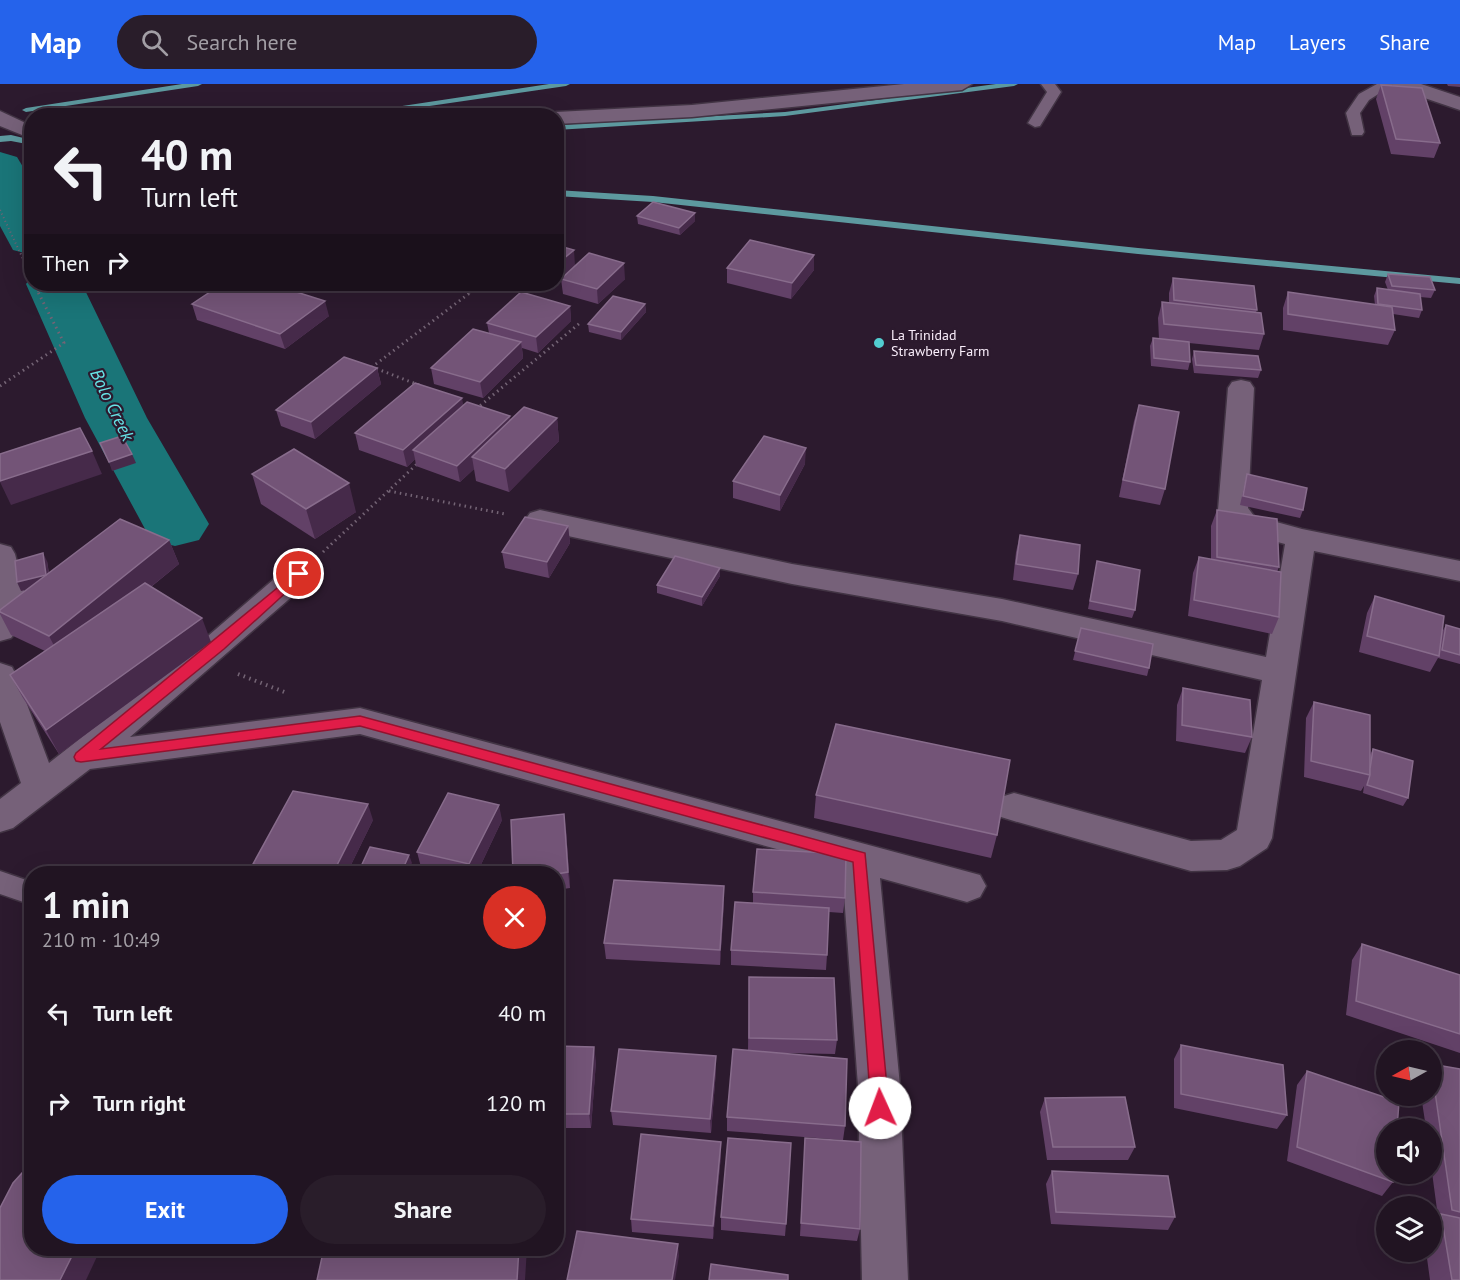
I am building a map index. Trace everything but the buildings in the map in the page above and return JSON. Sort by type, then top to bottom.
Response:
[{"type":"street","points":[[1402,84],[1458,103]]},
{"type":"street","points":[[564,118],[638,115],[888,88],[950,85]]},
{"type":"street","points":[[0,117],[11,125],[24,130]]},
{"type":"street","points":[[1242,388],[1233,510],[1244,523],[1300,539],[1460,570]]},
{"type":"street","points":[[540,520],[792,574],[1002,610],[1279,672]]},
{"type":"street","points":[[1014,807],[1191,856],[1227,855],[1254,838],[1300,539]]},
{"type":"street","points":[[0,554],[14,614],[0,630]]},
{"type":"street","points":[[0,818],[41,789],[200,660],[299,574]]},
{"type":"street","points":[[0,675],[41,789]]},
{"type":"street","points":[[81,757],[360,721],[967,886]]},
{"type":"street","points":[[860,858],[879,1086],[885,1280]]},
{"type":"lane","points":[[1035,123],[1054,92],[1048,84]]},
{"type":"lane","points":[[1357,132],[1353,113],[1364,97],[1387,84]]},
{"type":"lane","points":[[0,882],[24,891]]},
{"type":"path","points":[[0,210],[24,261]]},
{"type":"path","points":[[0,386],[64,343],[38,291]]},
{"type":"path","points":[[425,387],[372,367],[473,291]]},
{"type":"path","points":[[470,415],[579,323]]},
{"type":"path","points":[[467,403],[478,407]]},
{"type":"path","points":[[299,574],[421,460]]},
{"type":"path","points":[[388,491],[540,520]]},
{"type":"path","points":[[200,660],[296,697]]},
{"type":"waterway","points":[[39,108],[198,84]]},
{"type":"waterway","points":[[396,108],[566,84]]},
{"type":"waterway","points":[[564,128],[785,114],[1014,84]]},
{"type":"waterway","points":[[0,139],[11,138],[24,141]]},
{"type":"waterway","name":"Bolo Creek","points":[[0,167],[24,221]]},
{"type":"waterway","points":[[564,193],[653,199],[1138,251],[1460,281]]},
{"type":"waterway","name":"Bolo Creek","points":[[57,291],[116,418],[175,524]]},
{"type":"place","name":"La Trinidad Strawberry Farm","points":[[879,343]]},
{"type":"route","points":[[299,574],[219,645],[81,757],[360,721],[860,858],[880,1108]]}]
